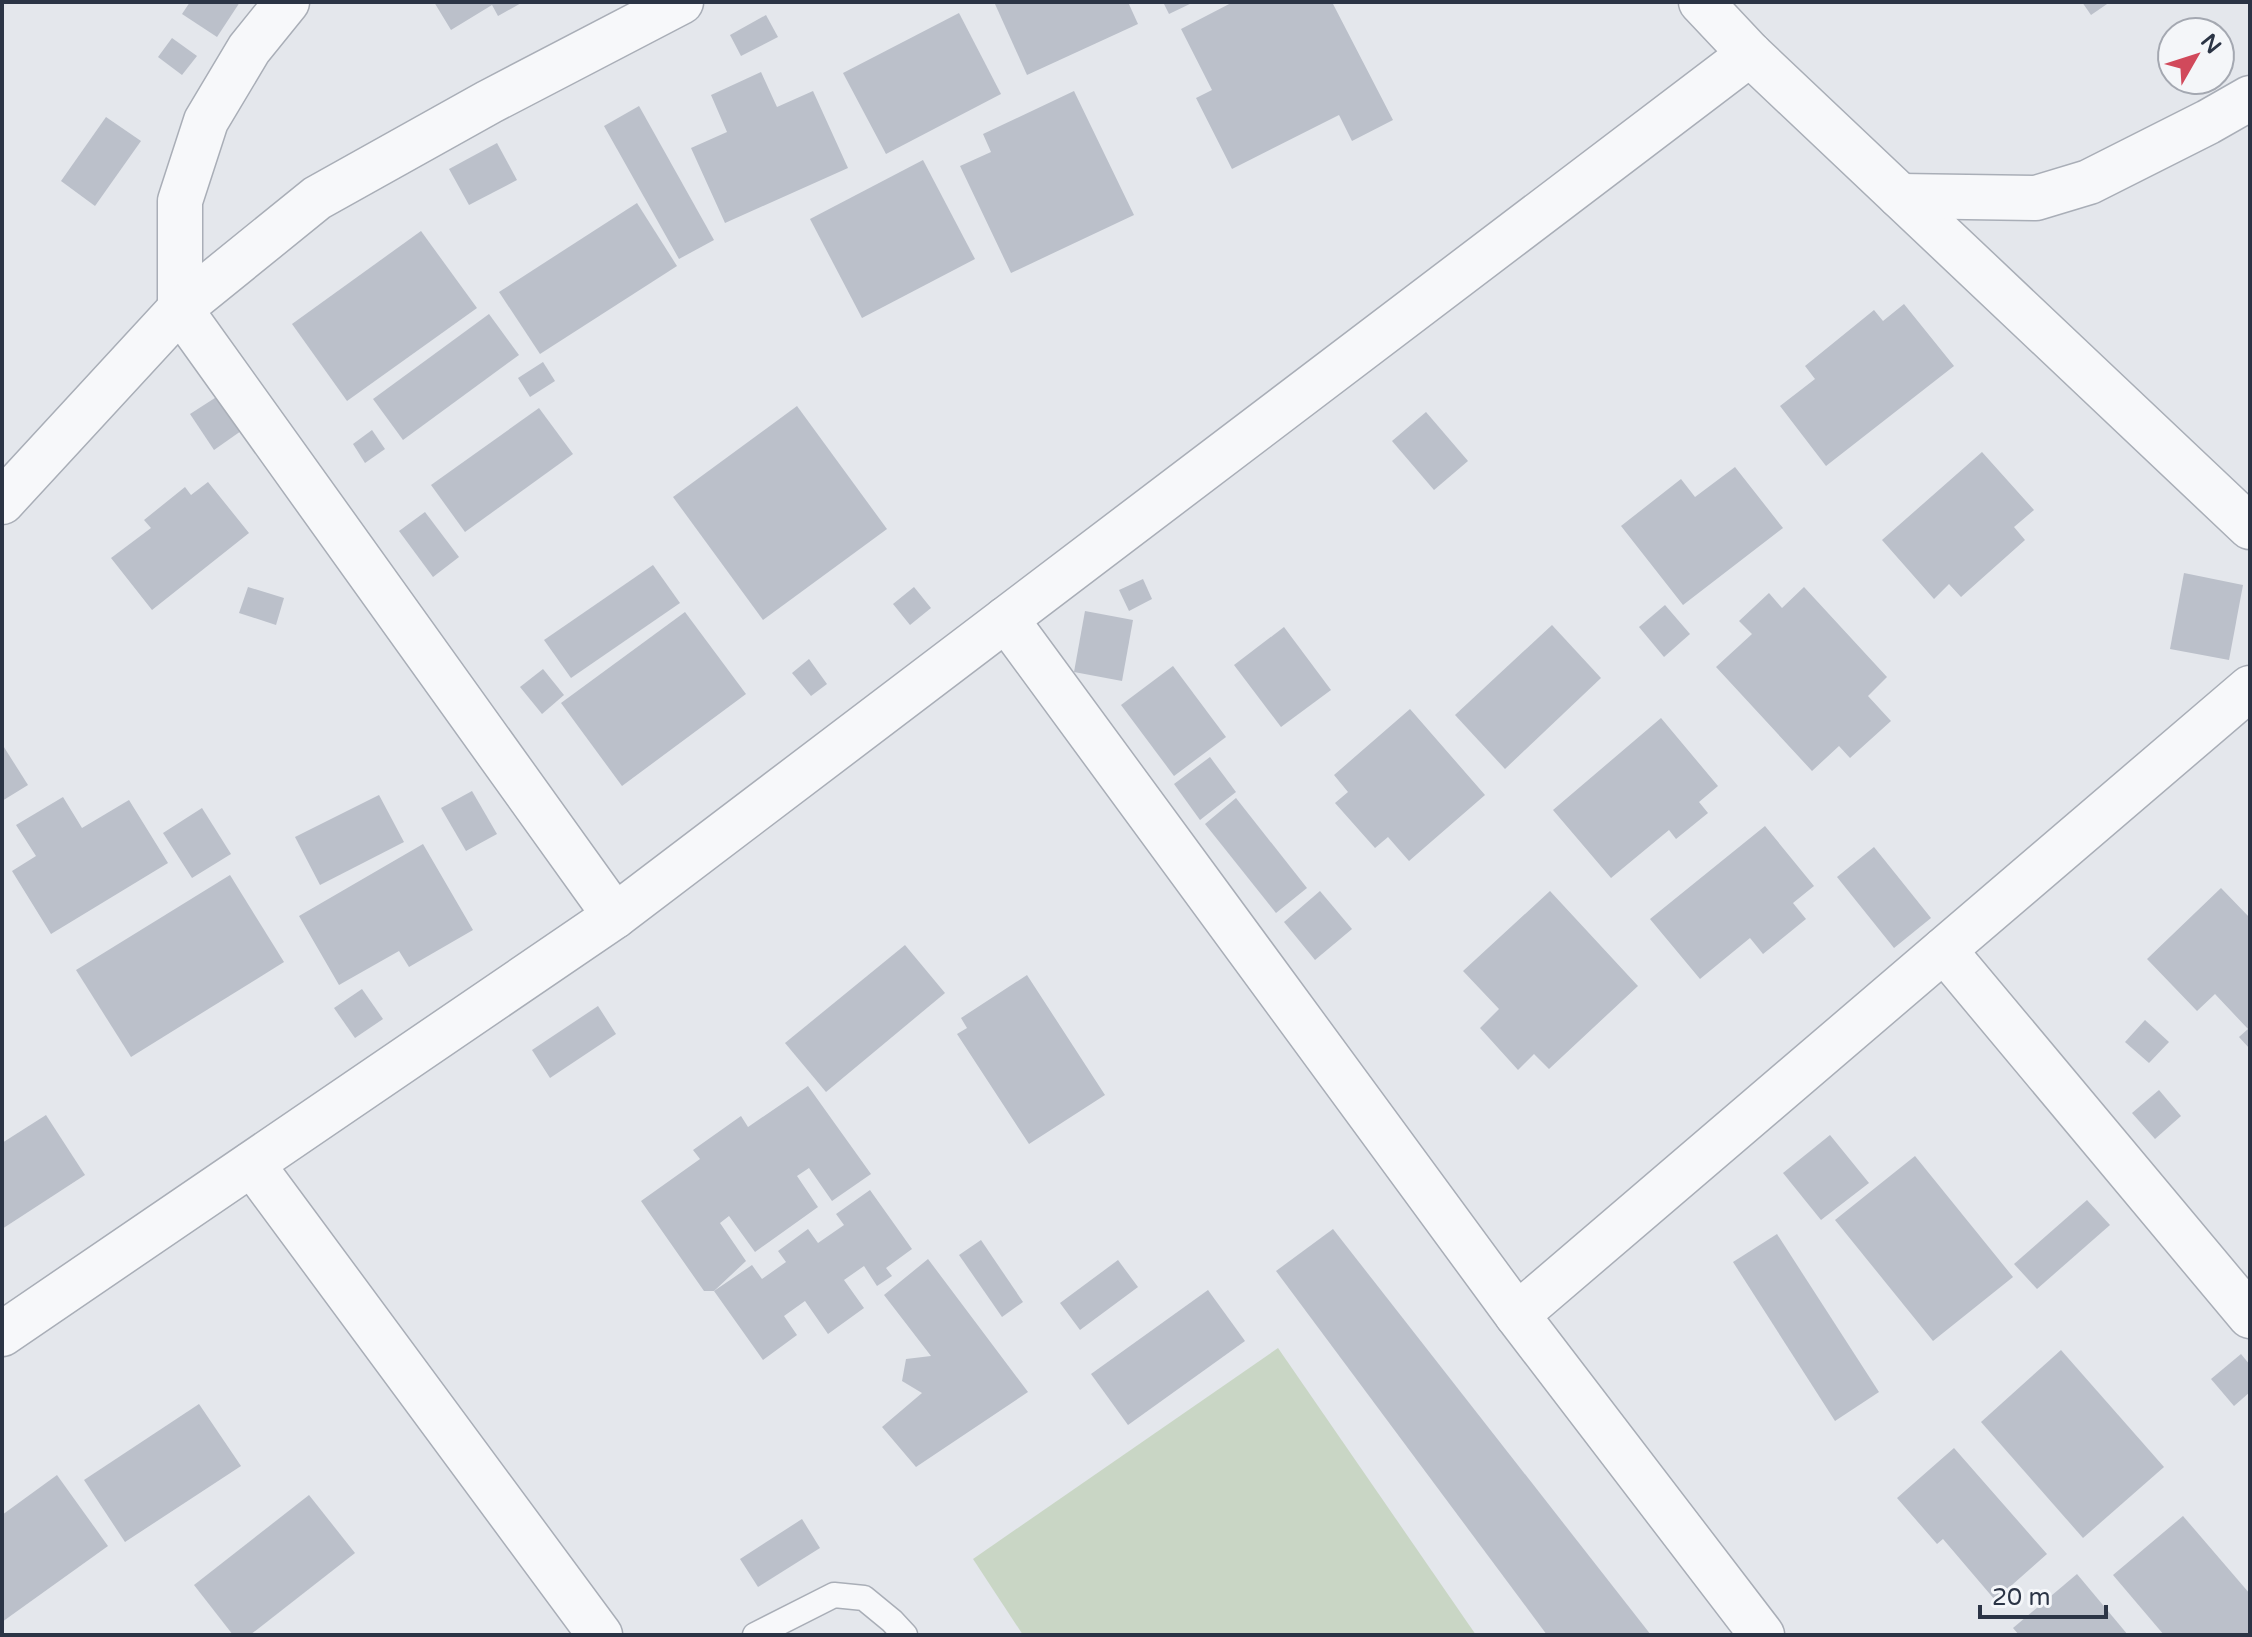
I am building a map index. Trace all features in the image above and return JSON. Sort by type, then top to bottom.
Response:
[{"type":"street","points":[[287,2],[249,49],[206,121],[180,201],[180,309],[615,916]]},
{"type":"street","points":[[2,502],[180,309],[317,198],[489,102],[681,2]]},
{"type":"street","points":[[1701,2],[1750,54],[2250,527]]},
{"type":"street","points":[[2,1334],[615,916],[1750,54]]},
{"type":"street","points":[[1900,196],[2036,198],[2089,182],[2250,98]]},
{"type":"street","points":[[1006,619],[1517,1315],[1762,1635]]},
{"type":"street","points":[[1517,1315],[2250,688]]},
{"type":"street","points":[[1944,950],[2250,1316]]},
{"type":"street","points":[[252,1164],[589,1631]]},
{"type":"lane","points":[[755,1635],[834,1595],[864,1598],[905,1635]]},
{"type":"green space","points":[[1278,1348],[1476,1635],[1023,1635],[973,1559]]},
{"type":"building","points":[[190,2],[240,2],[217,37],[182,14]]},
{"type":"building","points":[[434,2],[523,2],[498,16],[492,5],[451,30]]},
{"type":"building","points":[[1128,2],[1138,24],[1027,75],[995,4]]},
{"type":"building","points":[[1163,2],[1194,2],[1169,14]]},
{"type":"building","points":[[1233,2],[1332,2],[1393,120],[1352,141],[1339,115],[1232,169],[1196,98],[1212,90],[1181,29]]},
{"type":"building","points":[[2082,2],[2110,2],[2091,15]]},
{"type":"building","points":[[959,13],[1001,94],[886,154],[843,73]]},
{"type":"building","points":[[766,15],[778,37],[741,56],[730,35]]},
{"type":"building","points":[[172,38],[197,56],[182,75],[158,57]]},
{"type":"building","points":[[761,72],[777,107],[813,91],[848,168],[725,223],[691,148],[727,132],[711,95]]},
{"type":"building","points":[[1074,91],[1134,215],[1011,273],[960,166],[991,152],[983,134]]},
{"type":"building","points":[[639,106],[714,240],[679,259],[604,126]]},
{"type":"building","points":[[106,117],[141,141],[95,206],[61,181]]},
{"type":"building","points":[[497,143],[517,180],[469,205],[449,169]]},
{"type":"building","points":[[923,160],[975,259],[862,318],[810,219]]},
{"type":"building","points":[[637,203],[677,266],[540,354],[499,292]]},
{"type":"building","points":[[421,231],[477,308],[347,401],[292,324]]},
{"type":"building","points":[[1904,304],[1954,366],[1826,466],[1780,406],[1815,379],[1805,366],[1874,310],[1883,321]]},
{"type":"building","points":[[489,314],[519,355],[403,440],[373,399]]},
{"type":"building","points":[[543,362],[555,381],[530,397],[518,378]]},
{"type":"building","points":[[218,396],[241,431],[214,450],[190,414]]},
{"type":"building","points":[[797,406],[887,529],[763,620],[673,497]]},
{"type":"building","points":[[539,408],[573,454],[465,532],[431,485]]},
{"type":"building","points":[[1426,412],[1468,461],[1434,490],[1392,441]]},
{"type":"building","points":[[372,430],[385,449],[365,463],[353,444]]},
{"type":"building","points":[[1982,452],[2034,510],[2014,527],[2025,540],[1961,597],[1949,584],[1934,599],[1882,540]]},
{"type":"building","points":[[1735,467],[1783,528],[1683,605],[1621,526],[1681,479],[1695,497]]},
{"type":"building","points":[[208,482],[249,533],[152,610],[111,558],[151,528],[144,520],[185,487],[191,495]]},
{"type":"building","points":[[425,512],[459,557],[433,577],[399,531]]},
{"type":"building","points":[[653,565],[680,603],[571,678],[544,640]]},
{"type":"building","points":[[2184,573],[2243,585],[2229,660],[2170,649]]},
{"type":"building","points":[[1143,579],[1152,599],[1129,611],[1119,590]]},
{"type":"building","points":[[248,587],[284,598],[276,625],[239,613]]},
{"type":"building","points":[[914,587],[931,608],[910,625],[893,604]]},
{"type":"building","points":[[1804,587],[1887,677],[1868,696],[1891,721],[1850,758],[1839,746],[1812,771],[1716,667],[1752,634],[1739,621],[1769,593],[1782,608]]},
{"type":"building","points":[[1665,605],[1690,634],[1664,657],[1639,627]]},
{"type":"building","points":[[1085,611],[1133,620],[1122,681],[1074,672]]},
{"type":"building","points":[[685,612],[746,694],[622,786],[561,703]]},
{"type":"building","points":[[1552,625],[1601,678],[1505,769],[1455,715]]},
{"type":"building","points":[[1284,627],[1331,690],[1281,727],[1234,665]]},
{"type":"building","points":[[809,659],[827,684],[811,696],[792,673]]},
{"type":"building","points":[[1173,666],[1226,737],[1174,776],[1121,705]]},
{"type":"building","points":[[543,669],[564,695],[542,714],[520,687]]},
{"type":"building","points":[[1410,709],[1485,795],[1409,861],[1388,837],[1375,848],[1335,803],[1348,792],[1334,775]]},
{"type":"building","points":[[1661,718],[1718,786],[1699,802],[1708,813],[1676,839],[1669,830],[1611,878],[1553,810]]},
{"type":"building","points":[[2,744],[28,785],[2,801]]},
{"type":"building","points":[[1210,757],[1236,792],[1200,820],[1174,784]]},
{"type":"building","points":[[472,791],[497,834],[466,851],[441,808]]},
{"type":"building","points":[[379,795],[404,842],[320,885],[295,837]]},
{"type":"building","points":[[63,797],[82,828],[129,800],[168,863],[51,934],[12,871],[36,856],[16,825]]},
{"type":"building","points":[[1236,798],[1307,888],[1276,913],[1205,824]]},
{"type":"building","points":[[202,808],[231,854],[192,878],[163,833]]},
{"type":"building","points":[[1765,826],[1814,886],[1793,903],[1806,919],[1763,954],[1750,938],[1700,979],[1650,919]]},
{"type":"building","points":[[423,844],[473,930],[409,967],[399,951],[339,985],[299,916]]},
{"type":"building","points":[[1874,847],[1931,918],[1894,948],[1837,877]]},
{"type":"building","points":[[230,875],[284,962],[131,1057],[76,970]]},
{"type":"building","points":[[2221,888],[2250,918],[2250,1049],[2239,1037],[2248,1029],[2215,994],[2197,1011],[2147,959]]},
{"type":"building","points":[[1320,891],[1352,929],[1315,960],[1284,922]]},
{"type":"building","points":[[1550,891],[1638,986],[1549,1069],[1534,1054],[1518,1070],[1480,1028],[1499,1009],[1463,971]]},
{"type":"building","points":[[905,945],[945,993],[826,1092],[785,1043]]},
{"type":"building","points":[[1027,975],[1105,1095],[1029,1144],[957,1034],[967,1028],[961,1018]]},
{"type":"building","points":[[362,989],[383,1019],[355,1038],[334,1008]]},
{"type":"building","points":[[598,1006],[616,1034],[550,1078],[532,1050]]},
{"type":"building","points":[[2145,1020],[2169,1042],[2149,1063],[2125,1042]]},
{"type":"building","points":[[808,1086],[871,1174],[832,1201],[809,1168],[797,1176],[818,1207],[755,1252],[729,1216],[720,1223],[746,1261],[714,1291],[704,1291],[641,1201],[700,1159],[693,1150],[741,1116],[748,1127]]},
{"type":"building","points":[[2159,1090],[2181,1116],[2155,1139],[2132,1113]]},
{"type":"building","points":[[46,1115],[85,1175],[2,1229],[2,1143]]},
{"type":"building","points":[[1830,1135],[1869,1183],[1821,1220],[1783,1173]]},
{"type":"building","points":[[1915,1156],[2013,1277],[1933,1341],[1835,1220]]},
{"type":"building","points":[[870,1190],[912,1249],[886,1268],[892,1276],[877,1286],[864,1266],[844,1280],[864,1308],[828,1334],[805,1301],[784,1316],[797,1335],[763,1360],[714,1291],[752,1265],[762,1279],[786,1262],[778,1251],[808,1229],[818,1243],[844,1225],[836,1214]]},
{"type":"building","points":[[2087,1200],[2110,1225],[2037,1289],[2014,1264]]},
{"type":"building","points":[[1333,1229],[1651,1635],[1547,1635],[1276,1271]]},
{"type":"building","points":[[1777,1234],[1879,1392],[1835,1421],[1733,1262]]},
{"type":"building","points":[[981,1240],[1023,1302],[1002,1317],[959,1255]]},
{"type":"building","points":[[928,1259],[1028,1392],[916,1467],[882,1427],[922,1393],[902,1381],[906,1359],[931,1356],[884,1295]]},
{"type":"building","points":[[1118,1260],[1138,1287],[1080,1330],[1060,1303]]},
{"type":"building","points":[[1208,1290],[1245,1341],[1128,1425],[1091,1374]]},
{"type":"building","points":[[2061,1350],[2164,1467],[2083,1538],[1981,1422]]},
{"type":"building","points":[[2241,1354],[2250,1365],[2250,1392],[2234,1406],[2211,1379]]},
{"type":"building","points":[[199,1404],[241,1466],[125,1542],[84,1480]]},
{"type":"building","points":[[1954,1448],[2047,1554],[1995,1600],[1943,1539],[1937,1544],[1897,1498]]},
{"type":"building","points":[[57,1475],[108,1546],[2,1622],[2,1515]]},
{"type":"building","points":[[309,1495],[355,1553],[250,1635],[233,1635],[194,1585]]},
{"type":"building","points":[[2183,1516],[2250,1594],[2250,1635],[2164,1635],[2113,1575]]},
{"type":"building","points":[[802,1519],[820,1548],[758,1587],[740,1559]]},
{"type":"building","points":[[2077,1574],[2128,1635],[2019,1635],[2013,1628]]}]
